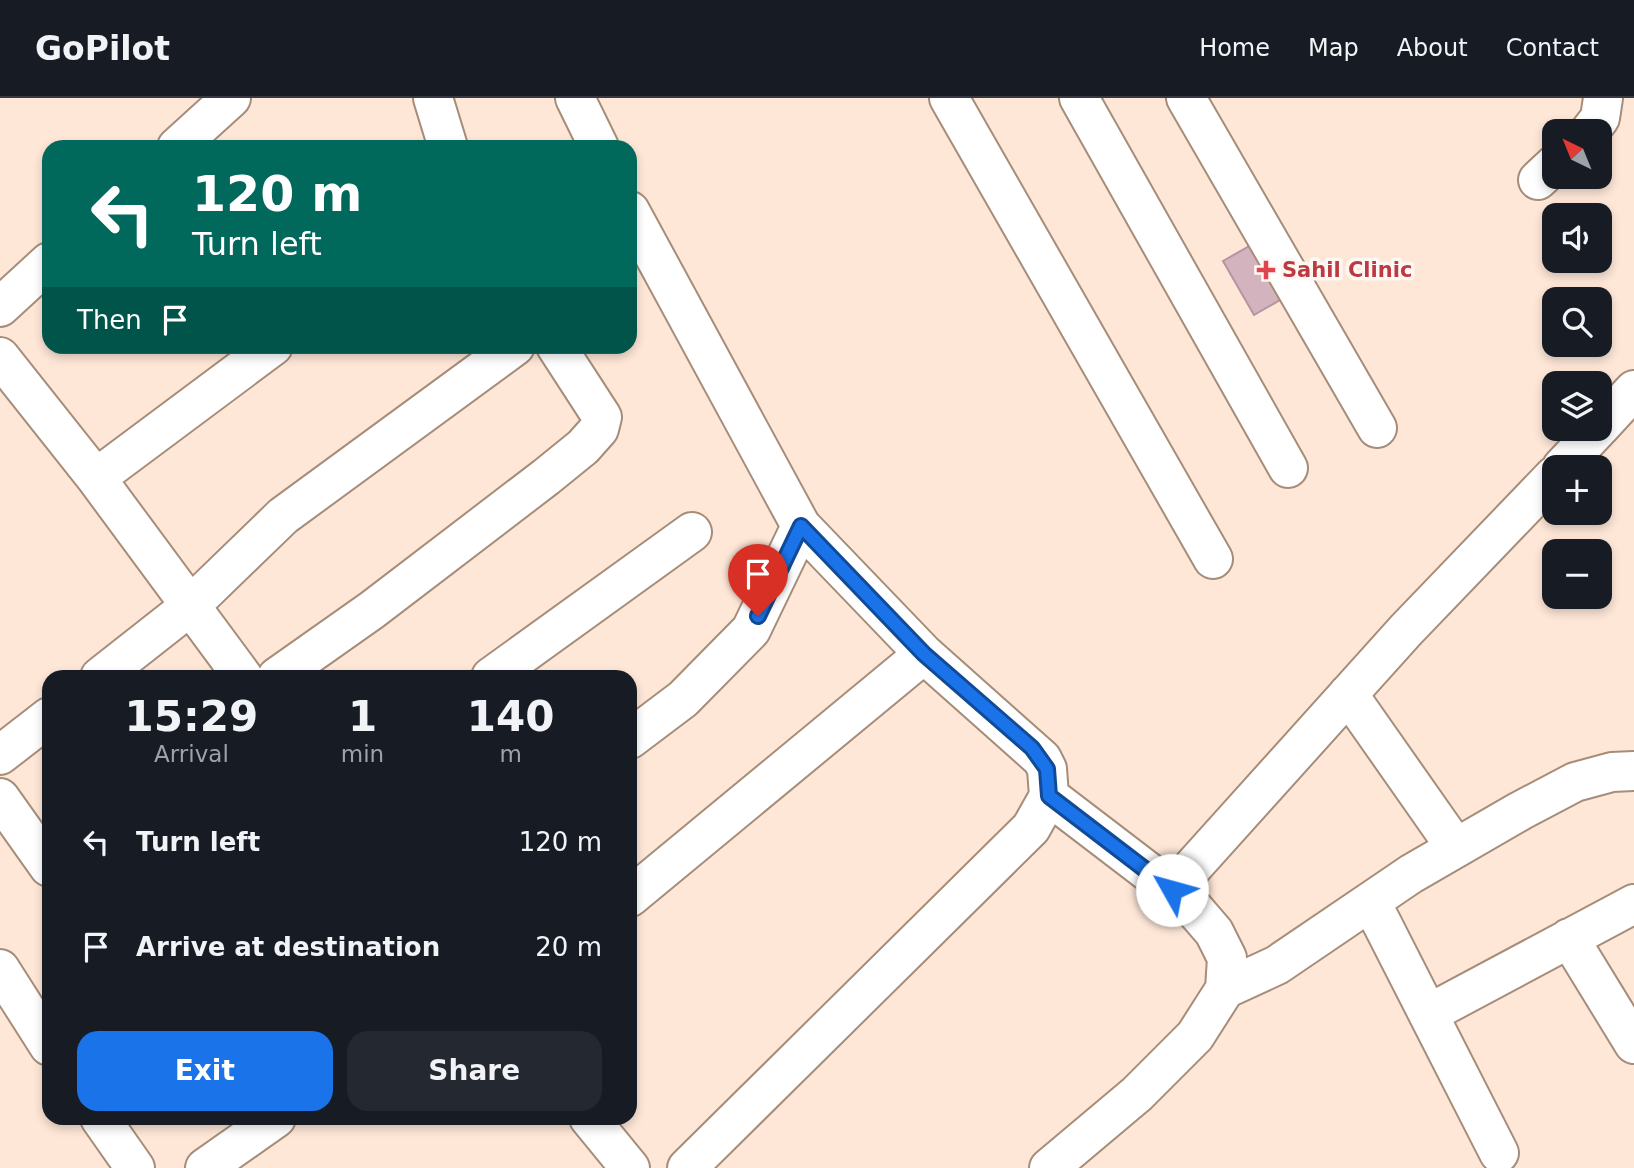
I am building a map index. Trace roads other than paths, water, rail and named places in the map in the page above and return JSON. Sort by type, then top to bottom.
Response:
[{"type":"street","points":[[185,140],[231,98]]},
{"type":"street","points":[[433,98],[446,140]]},
{"type":"street","points":[[575,98],[596,140]]},
{"type":"street","points":[[949,98],[1213,559]]},
{"type":"street","points":[[1079,98],[1288,468]]},
{"type":"street","points":[[1186,98],[1377,428]]},
{"type":"street","points":[[1599,119],[1603,98]]},
{"type":"street","points":[[637,238],[801,526],[924,654],[1032,748],[1047,769],[1049,796],[1031,828],[687,1168]]},
{"type":"street","points":[[0,307],[42,268]]},
{"type":"street","points":[[96,478],[262,354]]},
{"type":"street","points":[[109,670],[189,607],[283,516],[504,354]]},
{"type":"street","points":[[287,670],[372,610],[546,477],[583,447],[599,429],[602,417],[596,404],[562,354]]},
{"type":"street","points":[[0,357],[96,478],[238,670]]},
{"type":"street","points":[[1612,414],[1634,390]]},
{"type":"street","points":[[1573,455],[1587,441]]},
{"type":"street","points":[[1172,890],[1348,694],[1542,489]]},
{"type":"street","points":[[637,734],[683,699],[751,630],[801,526]]},
{"type":"street","points":[[501,670],[692,532]]},
{"type":"street","points":[[637,891],[924,654]]},
{"type":"street","points":[[1348,694],[1456,848]]},
{"type":"street","points":[[0,755],[42,722]]},
{"type":"street","points":[[1225,989],[1277,965],[1456,848],[1576,782],[1612,772],[1634,771]]},
{"type":"street","points":[[1049,796],[1189,903],[1214,932],[1227,958],[1225,989],[1195,1036],[1137,1094],[1049,1168]]},
{"type":"street","points":[[0,798],[42,857]]},
{"type":"street","points":[[1371,902],[1499,1153]]},
{"type":"street","points":[[1428,1014],[1634,904]]},
{"type":"street","points":[[1569,939],[1634,1044]]},
{"type":"street","points":[[0,969],[42,1035]]},
{"type":"street","points":[[105,1125],[135,1168]]},
{"type":"street","points":[[205,1168],[266,1125]]},
{"type":"street","points":[[595,1125],[630,1168]]},
{"type":"place","name":"Sahil Clinic","points":[[1266,270]]}]
